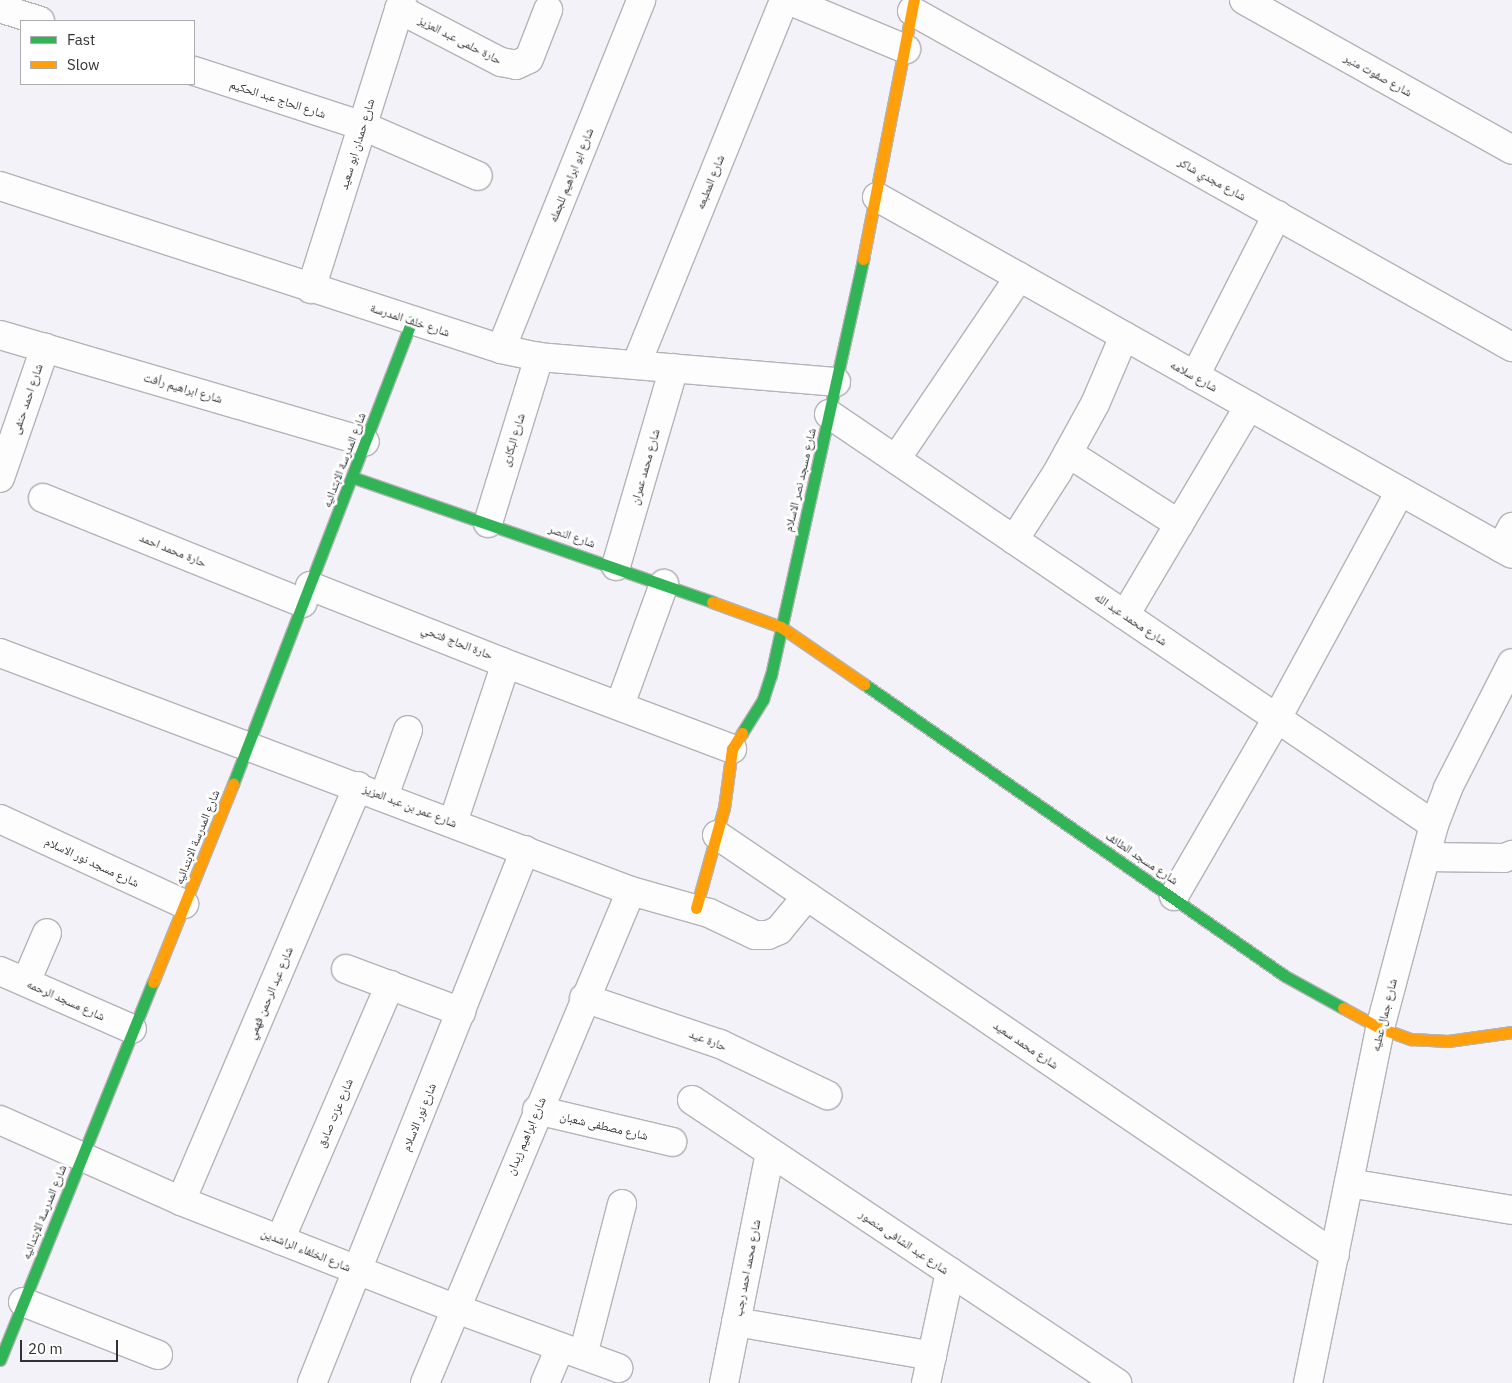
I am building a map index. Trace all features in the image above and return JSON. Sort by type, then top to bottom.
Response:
[{"type":"street","name":"شارع ابو ابراهيم للجمله","points":[[501,349],[641,0]]},
{"type":"street","name":"شارع المطبعه","points":[[636,365],[784,0]]},
{"type":"street","points":[[788,0],[906,49]]},
{"type":"street","name":"شارع صفوت منير","points":[[1244,0],[1512,150]]},
{"type":"street","name":"حارة حلمى عبد العزيز","points":[[401,5],[501,62],[516,65],[529,59],[548,10]]},
{"type":"street","name":"شارع حمدان ابو سعيد","points":[[311,289],[401,5]]},
{"type":"street","name":"شارع مسجد نصر الاسلام","points":[[696,908],[717,835],[732,749],[763,699],[781,628],[877,197],[913,5]]},
{"type":"street","name":"شارع مجدي شاكر","points":[[913,5],[1277,215],[1512,347]]},
{"type":"street","points":[[0,8],[37,20]]},
{"type":"street","name":"شارع الحاج عبد الحكيم","points":[[195,71],[362,126],[478,176]]},
{"type":"street","name":"شارع خلف المدرسة","points":[[0,186],[311,289],[501,349],[539,357],[836,382]]},
{"type":"street","name":"شارع سلامه","points":[[877,197],[1400,491],[1508,543]]},
{"type":"street","points":[[1195,376],[1277,215]]},
{"type":"street","points":[[896,459],[1019,277]]},
{"type":"street","name":"شارع المدرسة الابتدائيه","points":[[0,1360],[132,1028],[249,745],[412,321]]},
{"type":"street","name":"شارع ابراهيم رأفت","points":[[0,334],[365,442]]},
{"type":"street","points":[[1014,540],[1068,453],[1095,404],[1124,336]]},
{"type":"street","name":"شارع احمد حنفى","points":[[0,478],[45,348]]},
{"type":"street","name":"شارع البكارى","points":[[488,523],[539,357]]},
{"type":"street","name":"شارع محمد عمران","points":[[616,566],[674,368]]},
{"type":"street","points":[[1125,615],[1249,406]]},
{"type":"street","name":"شارع محمد عبد الله","points":[[829,414],[1434,826]]},
{"type":"street","points":[[1068,453],[1179,524]]},
{"type":"street","name":"شارع النصر","points":[[352,477],[616,566],[781,628]]},
{"type":"street","points":[[1174,896],[1277,718],[1400,491]]},
{"type":"street","name":"حارة محمد احمد","points":[[43,498],[307,594]]},
{"type":"street","points":[[620,705],[664,584]]},
{"type":"street","name":"حارة الحاج فتحي","points":[[307,594],[502,662],[502,675],[453,822]]},
{"type":"street","name":"شارع مسجد الطائف","points":[[781,628],[1174,896],[1285,976],[1380,1028],[1411,1039],[1448,1041],[1512,1032]]},
{"type":"street","name":"شارع عمر بن عبد العزيز","points":[[0,652],[631,891],[696,908],[755,935],[768,935],[779,930],[807,896]]},
{"type":"street","points":[[502,662],[620,705],[732,749]]},
{"type":"street","name":"شارع جمال عطيه","points":[[1308,1383],[1380,1028],[1434,826],[1448,788],[1512,663]]},
{"type":"street","points":[[384,796],[408,730]]},
{"type":"street","name":"شارع عبد الرحمن فهمي","points":[[181,1201],[358,786]]},
{"type":"street","name":"شارع مسجد نور الاسلام","points":[[0,820],[184,904]]},
{"type":"street","name":"شارع محمد سعيد","points":[[717,835],[1335,1255]]},
{"type":"street","name":"شارع نور الاسلام","points":[[312,1383],[525,850]]},
{"type":"street","points":[[1426,857],[1504,858],[1512,855]]},
{"type":"street","name":"شارع ابراهيم زيدان","points":[[425,1383],[454,1308],[631,891]]},
{"type":"street","points":[[26,982],[46,933]]},
{"type":"street","points":[[346,969],[461,1012]]},
{"type":"street","name":"شارع مسجد الرحمه","points":[[0,971],[132,1028]]},
{"type":"street","name":"شارع عزت صادق","points":[[280,1240],[390,985]]},
{"type":"street","name":"حارة عيد","points":[[584,998],[720,1044],[827,1095]]},
{"type":"street","name":"شارع عبد الشافى منصور","points":[[692,1100],[1113,1382]]},
{"type":"street","name":"شارع مصطفى شعبان","points":[[537,1110],[672,1142]]},
{"type":"street","name":"شارع الخلفاء الراشدين","points":[[0,1120],[181,1201],[454,1308],[618,1368]]},
{"type":"street","name":"شارع محمد احمد رجب","points":[[724,1383],[770,1153]]},
{"type":"street","points":[[1349,1183],[1512,1210]]},
{"type":"street","points":[[545,1383],[572,1351],[622,1204]]},
{"type":"street","points":[[926,1383],[950,1272]]},
{"type":"street","points":[[23,1302],[158,1354]]},
{"type":"street","points":[[736,1322],[932,1356]]},
{"type":"traffic: fast","points":[[742,733],[763,699],[771,675],[863,259]]},
{"type":"traffic: fast","points":[[233,784],[412,321]]},
{"type":"traffic: fast","points":[[352,477],[712,602]]},
{"type":"traffic: fast","points":[[864,684],[1285,976],[1343,1008]]},
{"type":"traffic: fast","points":[[0,1360],[153,982]]},
{"type":"traffic: slow","points":[[863,259],[914,0]]},
{"type":"traffic: slow","points":[[712,602],[781,627],[864,684]]},
{"type":"traffic: slow","points":[[696,908],[724,808],[732,749],[742,733]]},
{"type":"traffic: slow","points":[[153,982],[233,784]]},
{"type":"traffic: slow","points":[[1343,1008],[1380,1028],[1411,1039],[1448,1041],[1512,1032]]}]
